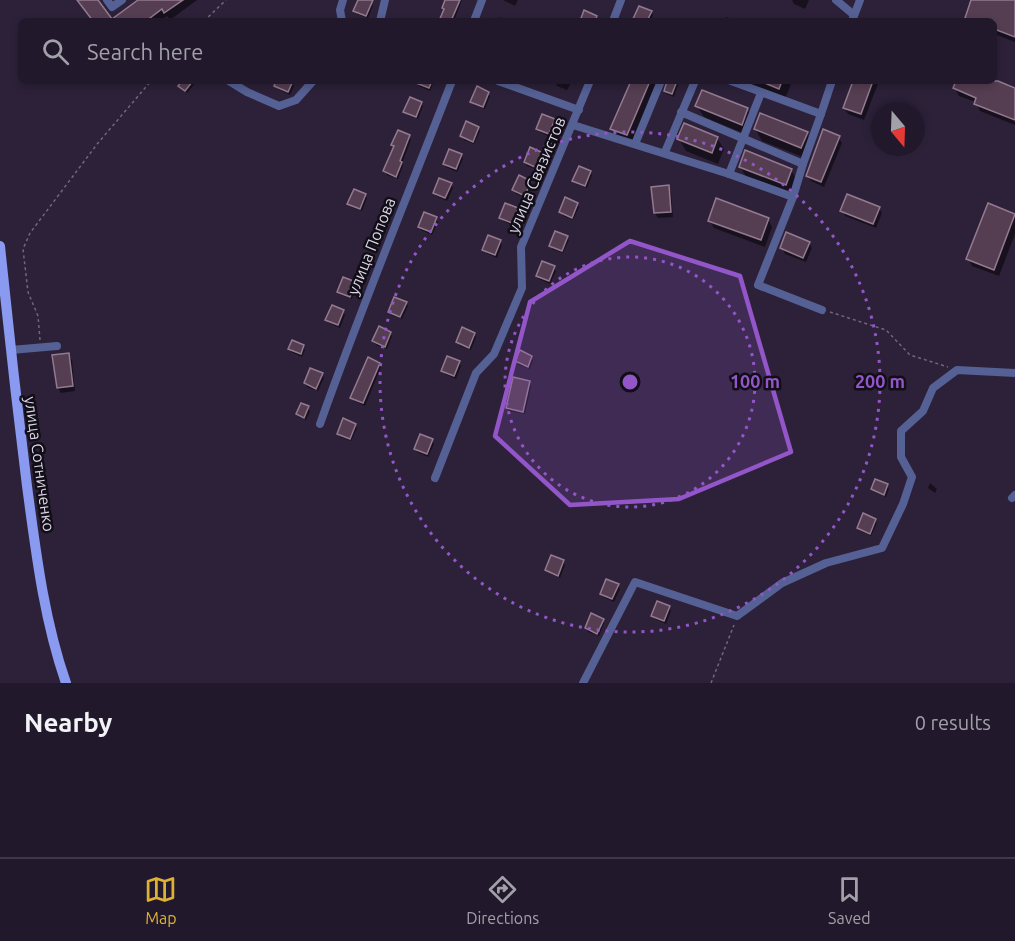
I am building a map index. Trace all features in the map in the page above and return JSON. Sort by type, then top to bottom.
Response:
[{"type":"main road","name":"улица Сотниченко","points":[[0,246],[11,350],[43,594],[66,683]]},
{"type":"street","points":[[108,0],[112,8],[123,0]]},
{"type":"street","points":[[341,18],[340,10],[343,0]]},
{"type":"street","points":[[381,18],[385,0]]},
{"type":"street","points":[[475,18],[482,0]]},
{"type":"street","points":[[614,18],[621,0]]},
{"type":"street","points":[[836,0],[853,18],[860,0]]},
{"type":"street","points":[[234,84],[279,106],[296,100],[310,84]]},
{"type":"street","name":"улица Попова","points":[[320,424],[361,309],[451,84]]},
{"type":"street","points":[[506,84],[579,110]]},
{"type":"street","name":"улица Связистов","points":[[435,478],[476,373],[494,354],[522,288],[521,247],[589,84]]},
{"type":"street","points":[[635,144],[660,84]]},
{"type":"street","points":[[665,153],[694,84]]},
{"type":"street","points":[[738,84],[821,114]]},
{"type":"street","points":[[822,310],[758,285],[793,198],[831,84]]},
{"type":"street","points":[[729,174],[761,93]]},
{"type":"street","points":[[681,112],[803,164]]},
{"type":"street","points":[[573,125],[729,174],[793,198]]},
{"type":"street","points":[[11,350],[57,345]]},
{"type":"street","points":[[583,683],[635,582],[737,616],[782,583],[826,563],[882,548],[903,504],[912,477],[901,458],[901,431],[922,411],[933,388],[957,370],[1015,373]]},
{"type":"path","points":[[207,18],[226,0]]},
{"type":"path","points":[[41,347],[38,316],[28,292],[23,249],[30,232],[98,143],[148,84]]},
{"type":"path","points":[[822,310],[886,330],[910,355],[957,370]]},
{"type":"path","points":[[711,683],[737,616]]},
{"type":"highlighted area","points":[[630,241],[740,276],[791,452],[679,499],[570,505],[495,436],[530,302]]},
{"type":"building","points":[[77,0],[98,0],[111,18],[91,18]]},
{"type":"building","points":[[138,0],[183,0],[164,13],[162,9],[150,18],[113,18]]},
{"type":"building","points":[[358,0],[373,0],[366,16],[353,11]]},
{"type":"building","points":[[445,0],[460,0],[452,18],[440,18],[444,9],[442,8]]},
{"type":"building","points":[[971,0],[1015,0],[1015,37],[997,30],[997,18],[965,18]]},
{"type":"building","points":[[639,6],[652,11],[648,18],[633,18]]},
{"type":"building","points":[[584,10],[597,16],[596,18],[581,18]]},
{"type":"building","points":[[998,81],[1015,88],[1015,120],[974,104],[976,98],[953,88],[955,84],[997,84]]},
{"type":"building","points":[[180,84],[191,84],[185,91],[178,86]]},
{"type":"building","points":[[275,84],[292,84],[288,92],[274,86]]},
{"type":"building","points":[[419,84],[431,84],[429,88]]},
{"type":"building","points":[[630,84],[649,84],[627,135],[610,129]]},
{"type":"building","points":[[666,84],[676,84],[672,94],[664,91]]},
{"type":"building","points":[[767,84],[781,84],[779,89]]},
{"type":"building","points":[[852,84],[872,84],[861,114],[843,108]]},
{"type":"building","points":[[477,86],[489,92],[483,107],[470,102]]},
{"type":"building","points":[[702,90],[748,108],[742,125],[695,106]]},
{"type":"building","points":[[410,97],[422,102],[416,117],[403,112]]},
{"type":"building","points":[[760,113],[808,132],[801,148],[754,129]]},
{"type":"building","points":[[542,114],[555,119],[549,134],[536,129]]},
{"type":"building","points":[[466,121],[479,127],[473,142],[460,136]]},
{"type":"building","points":[[684,123],[718,137],[712,153],[677,139]]},
{"type":"building","points":[[823,129],[840,136],[821,182],[806,176]]},
{"type":"building","points":[[398,130],[410,135],[396,177],[383,171]]},
{"type":"building","points":[[530,147],[543,153],[537,168],[524,162]]},
{"type":"building","points":[[449,149],[462,154],[456,169],[443,164]]},
{"type":"building","points":[[745,150],[792,169],[786,185],[739,167]]},
{"type":"building","points":[[579,166],[591,171],[585,186],[572,181]]},
{"type":"building","points":[[519,175],[531,181],[525,196],[512,190]]},
{"type":"building","points":[[439,178],[452,183],[445,198],[433,193]]},
{"type":"building","points":[[669,185],[671,212],[654,213],[651,187]]},
{"type":"building","points":[[354,189],[366,194],[360,209],[347,204]]},
{"type":"building","points":[[847,194],[880,207],[873,224],[840,211]]},
{"type":"building","points":[[565,197],[578,203],[572,218],[559,212]]},
{"type":"building","points":[[716,198],[769,218],[761,240],[708,221]]},
{"type":"building","points":[[505,203],[518,208],[512,223],[499,218]]},
{"type":"building","points":[[988,203],[1015,214],[994,270],[966,259]]},
{"type":"building","points":[[424,212],[437,217],[431,232],[418,227]]},
{"type":"building","points":[[555,231],[568,236],[562,251],[549,246]]},
{"type":"building","points":[[786,232],[810,242],[803,258],[780,248]]},
{"type":"building","points":[[488,235],[501,240],[495,255],[482,250]]},
{"type":"building","points":[[542,261],[555,266],[549,281],[536,276]]},
{"type":"building","points":[[343,277],[356,282],[350,297],[337,292]]},
{"type":"building","points":[[394,297],[407,302],[400,317],[388,312]]},
{"type":"building","points":[[332,305],[344,310],[338,325],[325,320]]},
{"type":"building","points":[[379,326],[391,332],[385,347],[372,341]]},
{"type":"building","points":[[462,327],[475,333],[469,348],[456,342]]},
{"type":"building","points":[[292,340],[304,345],[301,354],[288,349]]},
{"type":"building","points":[[520,350],[532,356],[528,367],[515,361]]},
{"type":"building","points":[[69,353],[73,386],[57,388],[52,355]]},
{"type":"building","points":[[447,356],[460,361],[454,376],[441,371]]},
{"type":"building","points":[[368,357],[380,363],[363,403],[350,398]]},
{"type":"building","points":[[310,368],[323,373],[316,389],[304,383]]},
{"type":"building","points":[[513,377],[530,381],[523,412],[506,408]]},
{"type":"building","points":[[301,403],[309,406],[304,418],[296,414]]},
{"type":"building","points":[[343,418],[356,424],[350,439],[337,434]]},
{"type":"building","points":[[420,434],[433,439],[427,454],[414,449]]},
{"type":"building","points":[[875,479],[888,484],[884,495],[871,489]]},
{"type":"building","points":[[863,513],[876,519],[870,534],[857,528]]},
{"type":"building","points":[[551,555],[564,560],[558,576],[545,570]]},
{"type":"building","points":[[606,579],[619,584],[612,599],[600,594]]},
{"type":"building","points":[[657,601],[670,606],[664,621],[651,616]]},
{"type":"building","points":[[591,613],[604,619],[597,634],[585,628]]}]
